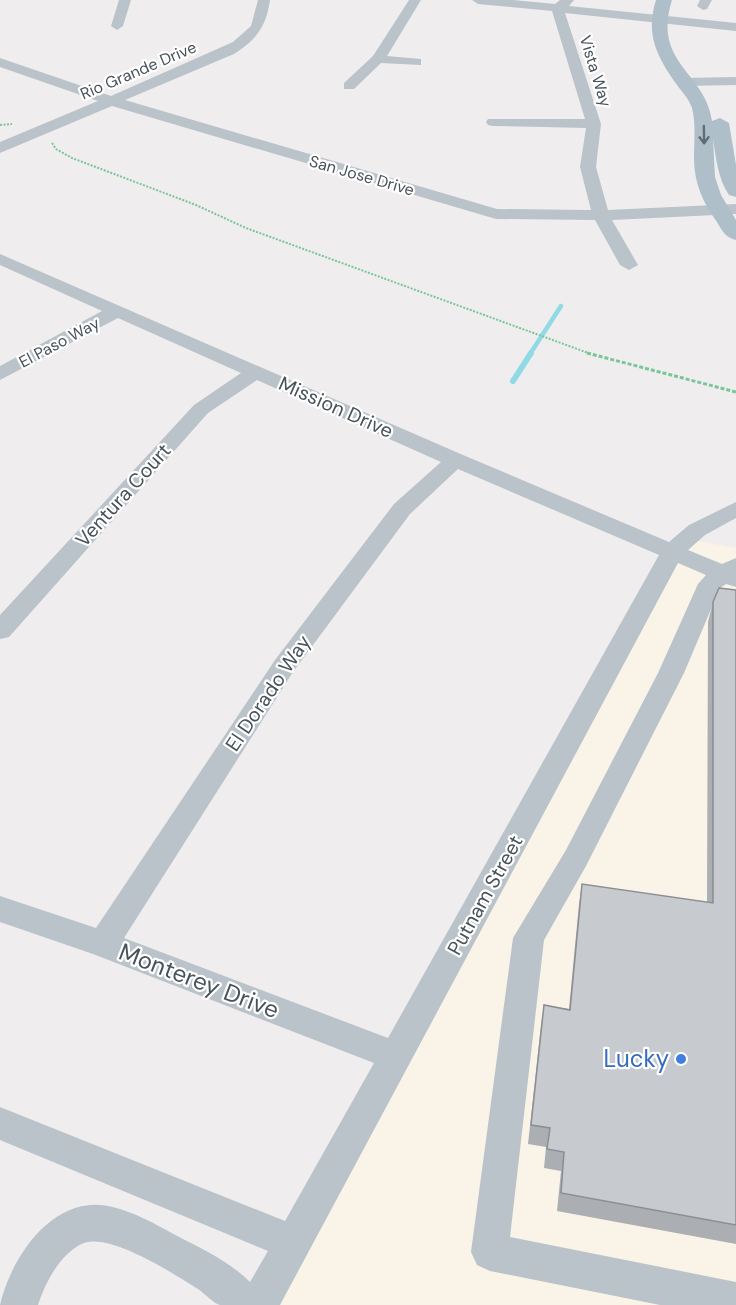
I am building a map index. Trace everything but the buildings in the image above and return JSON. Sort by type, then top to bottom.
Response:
[{"type":"main road","points":[[664,0],[665,20],[693,81],[703,120],[704,170],[736,234]]},
{"type":"main road","points":[[665,20],[699,5]]},
{"type":"main road","points":[[693,81],[718,110],[726,164],[736,191]]},
{"type":"street","points":[[117,26],[125,0]]},
{"type":"street","name":"Rio Grande Drive","points":[[0,148],[229,51],[249,39],[260,26],[264,0]]},
{"type":"street","points":[[350,86],[378,58],[415,0]]},
{"type":"street","points":[[478,0],[563,4],[665,20],[735,23]]},
{"type":"street","name":"Vista Way","points":[[563,4],[594,124],[588,166],[601,215],[628,265]]},
{"type":"street","points":[[378,58],[416,62]]},
{"type":"street","name":"San Jose Drive","points":[[0,62],[112,101],[496,214],[601,215],[726,210]]},
{"type":"street","points":[[693,81],[736,81]]},
{"type":"street","points":[[493,122],[594,124]]},
{"type":"street","name":"Mission Drive","points":[[0,260],[257,371],[455,460],[731,573]]},
{"type":"street","name":"El Paso Way","points":[[0,374],[118,310]]},
{"type":"street","name":"Ventura Court","points":[[0,631],[201,409],[257,371]]},
{"type":"street","name":"El Dorado Way","points":[[103,944],[284,666],[402,509],[455,460]]},
{"type":"street","name":"Putnam Street","points":[[259,1305],[673,551],[697,530],[736,509]]},
{"type":"street","points":[[731,573],[710,584],[650,715],[576,858],[529,938],[490,1252],[736,1302]]},
{"type":"street","name":"Monterey Drive","points":[[0,909],[103,944],[396,1056]]},
{"type":"street","points":[[0,1123],[292,1242]]},
{"type":"street","points":[[19,1305],[23,1285],[49,1247],[75,1227],[99,1223],[123,1229],[222,1282],[246,1305]]},
{"type":"path","points":[[0,125],[20,125],[37,131],[51,138],[56,149],[72,158],[196,205],[246,228],[595,356],[736,392]]},
{"type":"shaded area","points":[[687,539],[736,548],[736,1305],[259,1305]]},
{"type":"waterway","points":[[530,354],[561,306]]},
{"type":"waterway","points":[[513,381],[531,353]]},
{"type":"place","name":"Lucky","points":[[681,1059]]}]
